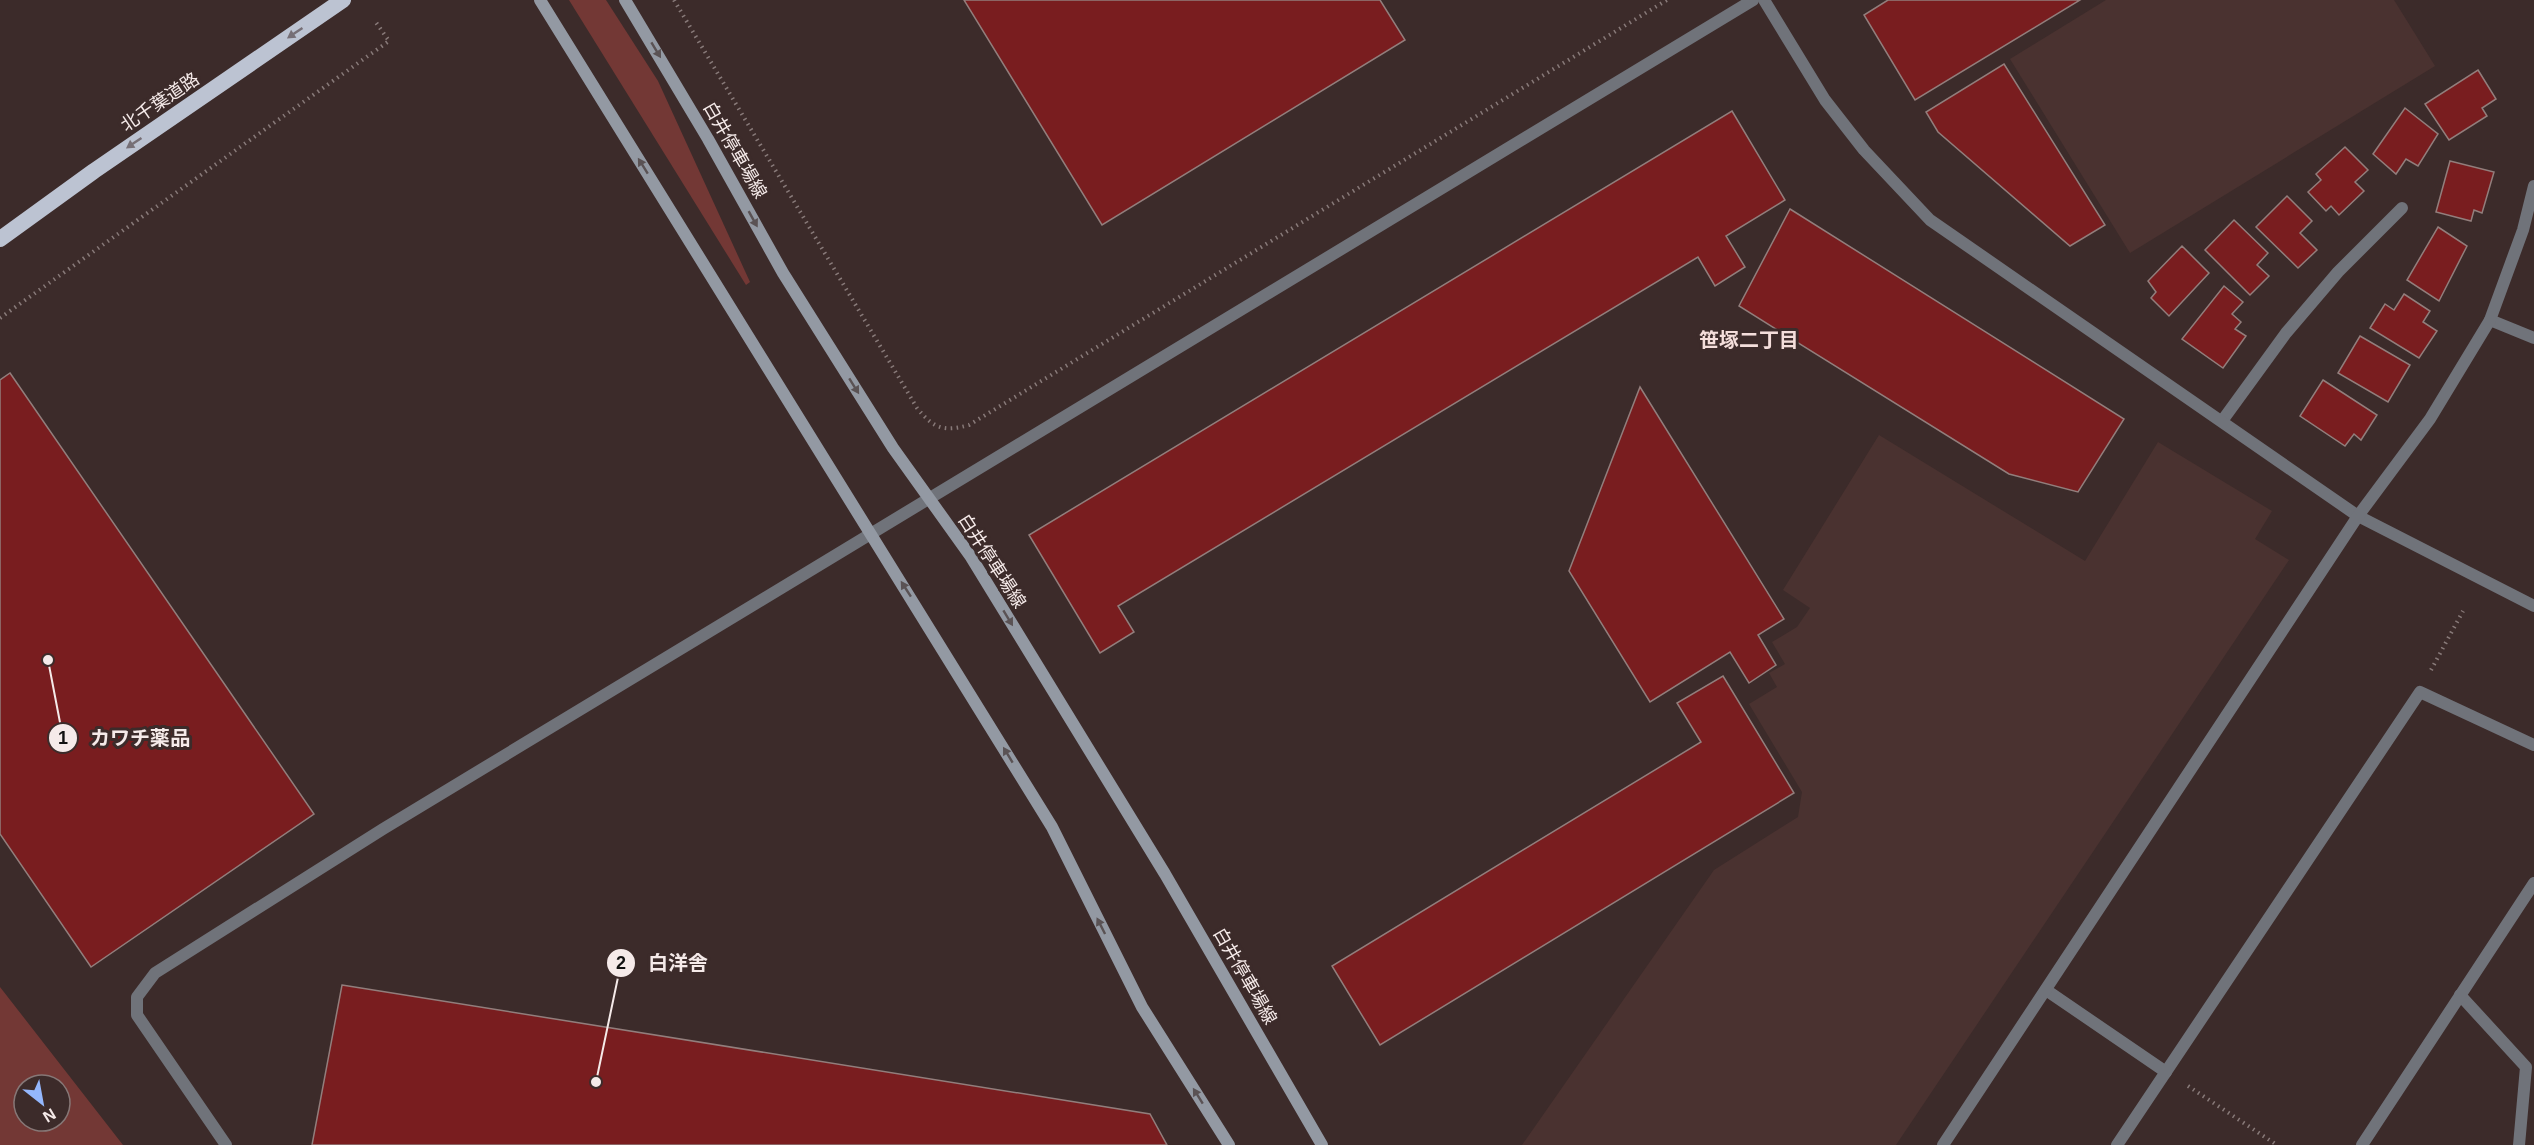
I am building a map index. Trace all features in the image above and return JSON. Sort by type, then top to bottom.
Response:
[{"type":"highway","name":"北千葉道路","points":[[0,239],[94,171],[343,0]]},
{"type":"main road","points":[[540,0],[1052,827],[1142,1007],[1229,1145]]},
{"type":"main road","name":"白井停車場線","points":[[625,0],[691,110],[783,273],[893,448],[970,557],[1165,874],[1322,1145]]},
{"type":"street","points":[[226,1145],[137,1015],[137,997],[155,973],[383,829],[1753,0]]},
{"type":"street","points":[[1764,0],[1825,100],[1864,150],[1930,220],[2358,516],[2534,606]]},
{"type":"street","points":[[1943,1145],[2358,516],[2430,419],[2490,320],[2523,230],[2534,186]]},
{"type":"street","points":[[2222,421],[2301,316],[2338,272],[2402,208]]},
{"type":"street","points":[[2490,320],[2534,338]]},
{"type":"street","points":[[2117,1145],[2420,692],[2534,745]]},
{"type":"street","points":[[2362,1145],[2534,883]]},
{"type":"street","points":[[2046,990],[2166,1072]]},
{"type":"street","points":[[2460,995],[2526,1067],[2519,1145]]},
{"type":"path","points":[[674,0],[917,408],[933,424],[953,430],[969,425],[1667,0]]},
{"type":"path","points":[[0,318],[389,41],[375,21]]},
{"type":"path","points":[[2420,692],[2463,611]]},
{"type":"path","points":[[2166,1072],[2277,1145]]},
{"type":"shaded area","points":[[569,0],[606,0],[658,81],[750,282],[746,285]]},
{"type":"shaded area","points":[[2106,0],[2394,0],[2435,66],[2130,253],[2010,59]]},
{"type":"shaded area","points":[[1879,435],[2085,561],[2158,442],[2272,511],[2255,539],[2289,560],[1896,1145],[1522,1145],[1714,870],[1798,817],[1802,792],[1749,704],[1777,687],[1769,673],[1785,664],[1772,642],[1797,627],[1810,608],[1783,590]]},
{"type":"shaded area","points":[[0,987],[67,1073],[12,1073],[12,1133],[72,1133],[72,1079],[123,1145],[0,1145]]},
{"type":"building","points":[[964,0],[1380,0],[1405,40],[1102,225]]},
{"type":"building","points":[[1888,0],[2080,0],[1915,100],[1864,15]]},
{"type":"building","points":[[2004,64],[2105,225],[2070,246],[1938,132],[1926,112]]},
{"type":"building","points":[[2478,70],[2496,99],[2482,108],[2487,116],[2449,140],[2425,104]]},
{"type":"building","points":[[2405,108],[2438,134],[2418,166],[2406,159],[2396,174],[2373,154]]},
{"type":"building","points":[[1732,111],[1785,200],[1726,236],[1745,267],[1715,286],[1698,257],[1118,606],[1134,632],[1100,653],[1029,535]]},
{"type":"building","points":[[2345,147],[2368,170],[2355,182],[2364,191],[2339,215],[2331,206],[2326,211],[2308,192],[2321,180],[2316,174]]},
{"type":"building","points":[[2450,161],[2494,172],[2482,213],[2474,210],[2471,221],[2436,212]]},
{"type":"building","points":[[2287,196],[2312,221],[2300,233],[2317,250],[2298,268],[2256,227]]},
{"type":"building","points":[[1790,209],[2124,419],[2078,492],[2009,474],[1739,306]]},
{"type":"building","points":[[2234,220],[2268,253],[2257,265],[2269,276],[2250,295],[2205,250]]},
{"type":"building","points":[[2438,227],[2467,246],[2439,301],[2407,280]]},
{"type":"building","points":[[2182,246],[2209,273],[2169,316],[2151,298],[2156,292],[2148,281]]},
{"type":"building","points":[[2224,286],[2243,302],[2232,314],[2241,322],[2235,329],[2246,336],[2223,368],[2182,339]]},
{"type":"building","points":[[2404,294],[2430,311],[2423,322],[2437,331],[2419,358],[2370,328],[2385,304],[2394,310]]},
{"type":"building","points":[[2360,336],[2410,365],[2388,402],[2338,373]]},
{"type":"building","points":[[10,373],[314,814],[91,967],[0,834],[0,380]]},
{"type":"building","points":[[2323,380],[2377,415],[2361,440],[2354,434],[2345,446],[2300,416]]},
{"type":"building","points":[[1640,387],[1784,619],[1758,635],[1776,665],[1749,683],[1730,652],[1650,702],[1569,571]]},
{"type":"building","points":[[1723,676],[1794,793],[1380,1045],[1332,966],[1701,742],[1677,703]]},
{"type":"building","points":[[342,985],[1150,1114],[1167,1145],[312,1145]]},
{"type":"place","name":"カワチ薬品","points":[[48,660]]},
{"type":"place","name":"白洋舎","points":[[596,1082]]},
{"type":"district","name":"笹塚二丁目","points":[[1749,340]]}]
